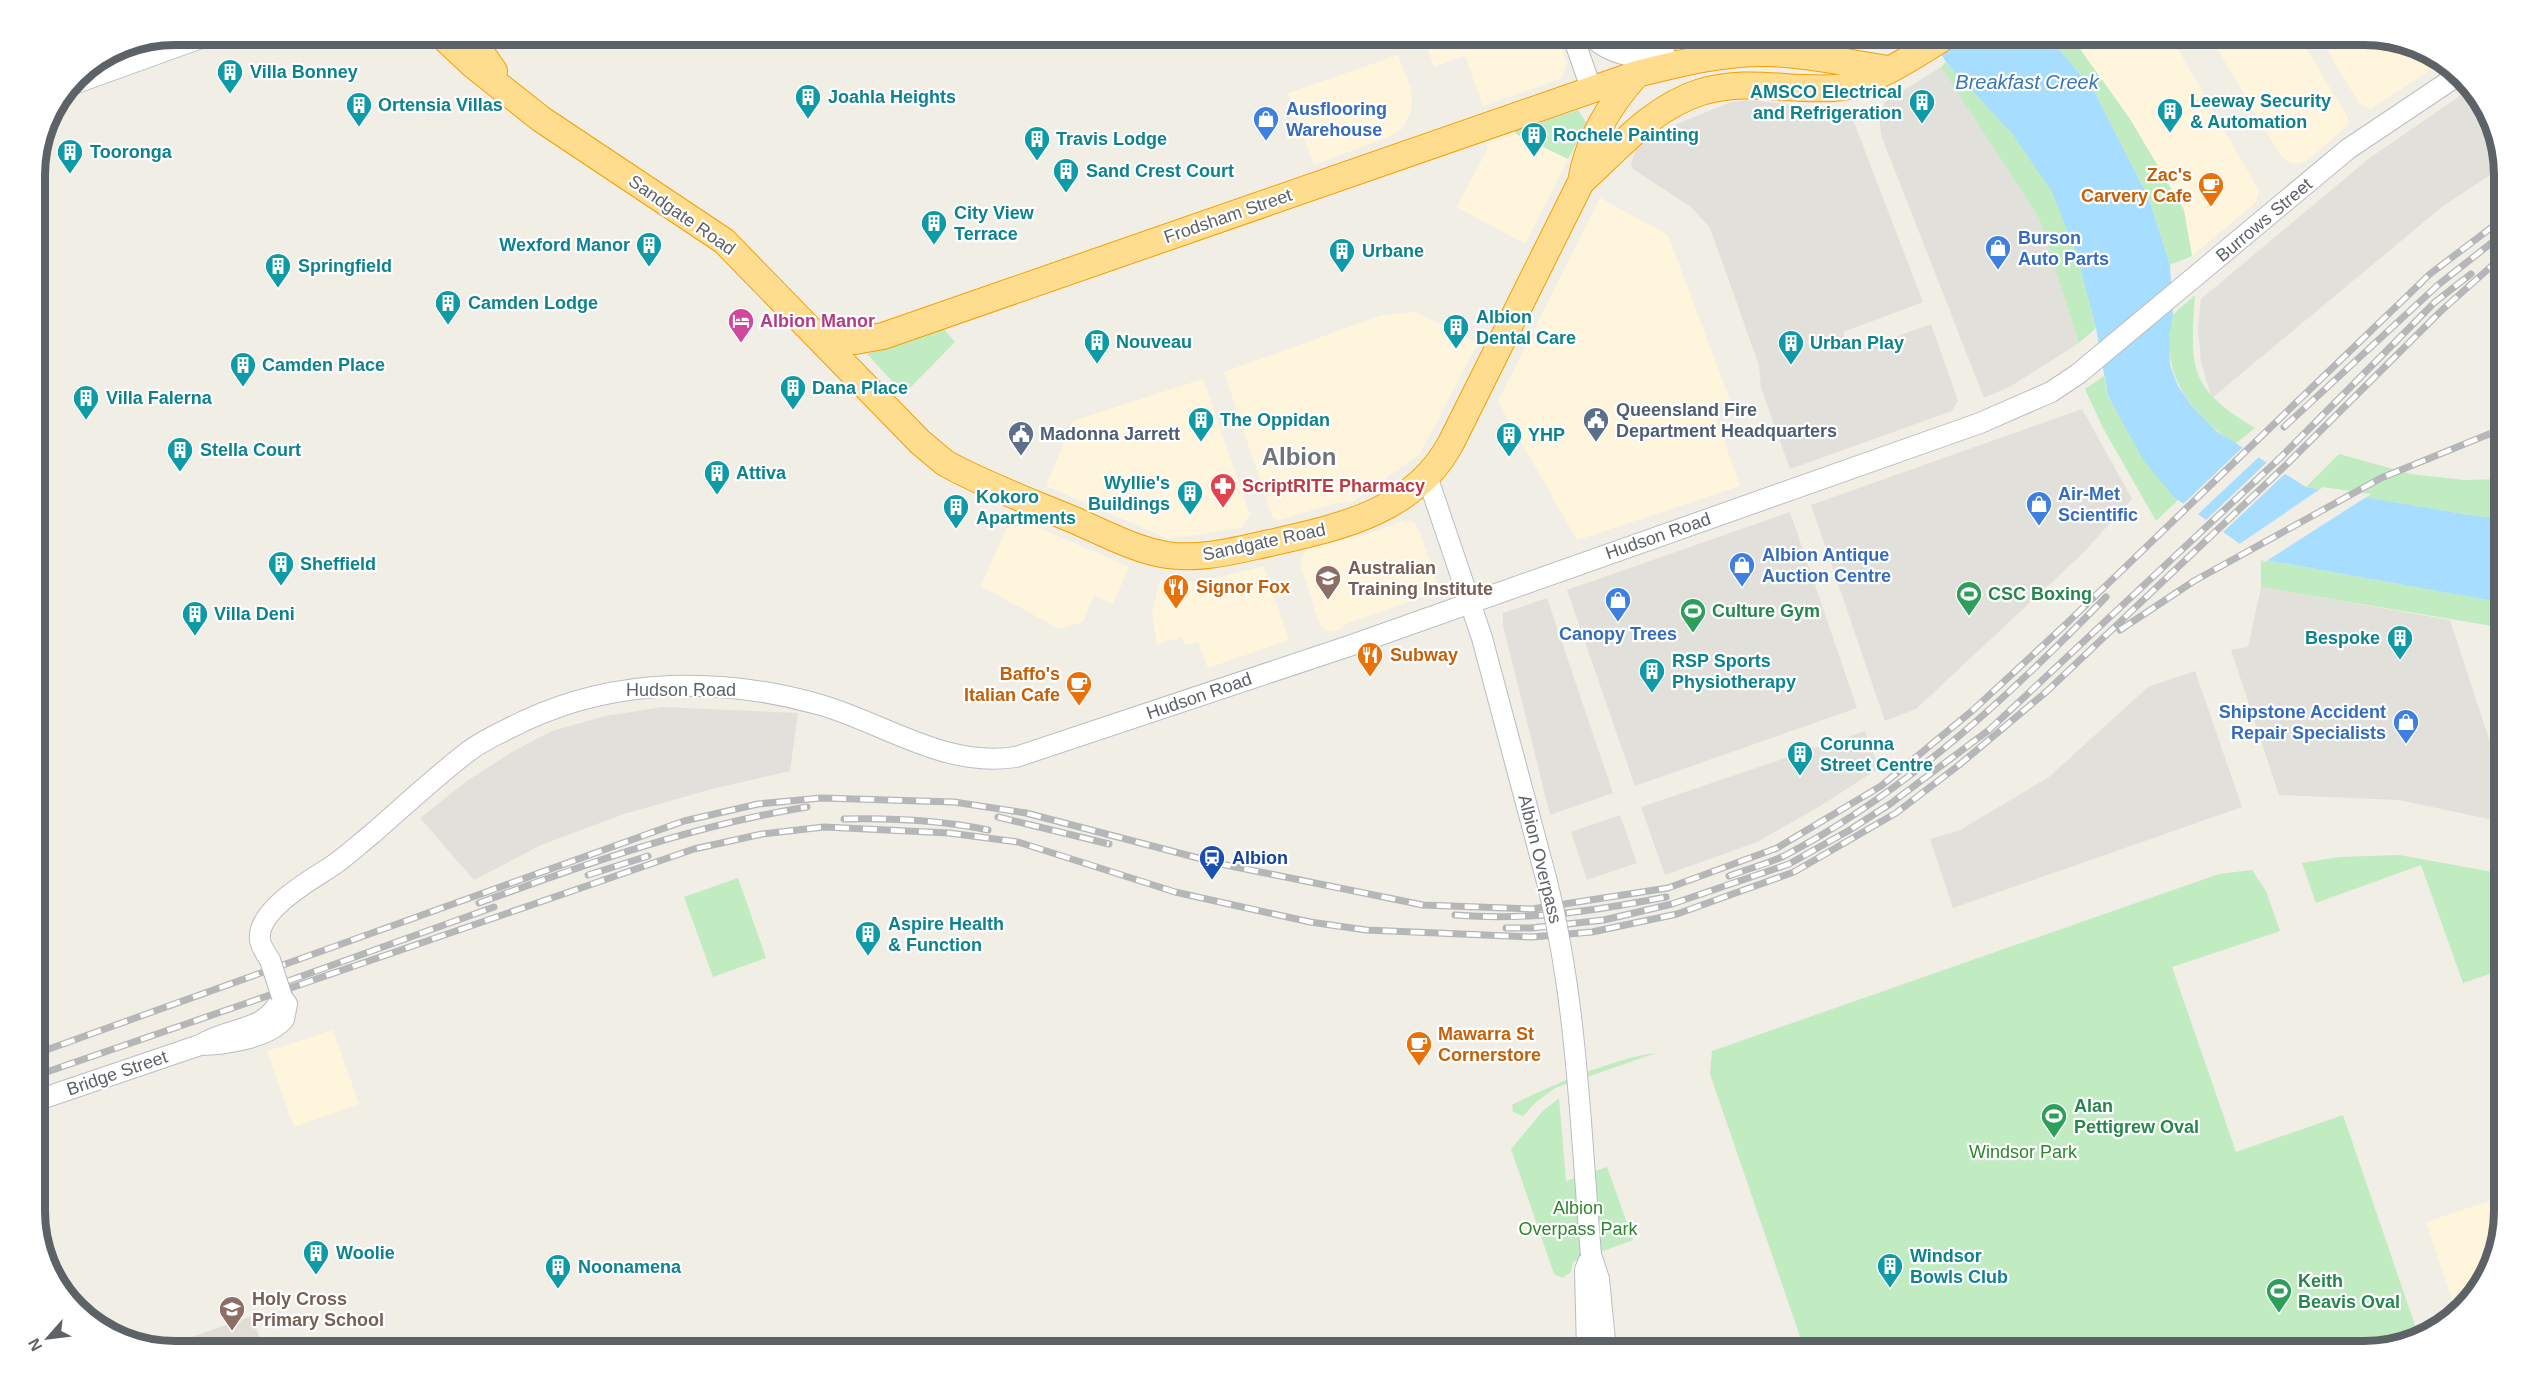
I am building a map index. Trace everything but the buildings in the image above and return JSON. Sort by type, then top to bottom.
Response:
[{"type":"highway","name":"Sandgate Road","points":[[453,45],[541,119],[724,241],[920,442],[945,463],[1010,494],[1156,553],[1202,556],[1346,524],[1397,500],[1427,476],[1451,444],[1581,182],[1587,155],[1609,111],[1643,66]]},
{"type":"highway","name":"Sandgate Road","points":[[476,45],[513,97]]},
{"type":"highway","points":[[1643,66],[1688,62],[1745,45]]},
{"type":"highway","points":[[1748,45],[1750,85]]},
{"type":"highway","points":[[1753,45],[1888,69]]},
{"type":"highway","name":"Sandgate Road","points":[[1581,182],[1643,124],[1695,95],[1750,85],[1834,88],[1866,80],[1932,45]]},
{"type":"highway","name":"Frodsham Street","points":[[817,334],[855,341],[884,336],[1591,88],[1643,66]]},
{"type":"highway","points":[[1591,88],[1609,111],[1642,107],[1695,95]]},
{"type":"main road","points":[[88,79],[182,45]]},
{"type":"main road","points":[[1576,45],[1591,88]]},
{"type":"main road","points":[[1601,45],[1607,50],[1643,66]]},
{"type":"main road","name":"Sandgate Road","points":[[1643,66],[1665,45]]},
{"type":"main road","points":[[1805,45],[1826,59]]},
{"type":"main road","name":"Burrows Street","points":[[2078,374],[2348,150],[2452,79]]},
{"type":"main road","name":"Hudson Road","points":[[266,933],[272,911],[306,882],[338,863],[471,749],[546,711],[580,699],[617,690],[703,686],[768,692],[825,706],[951,754],[974,759],[1000,760],[1030,754],[1349,646],[1980,423],[2051,392],[2078,374]]},
{"type":"main road","name":"Albion Overpass","points":[[1427,476],[1499,701],[1556,919],[1569,997],[1591,1255],[1599,1279],[1605,1341]]},
{"type":"main road","name":"Bridge Street","points":[[45,1098],[200,1046],[220,1045],[276,1027],[287,1015],[287,1004],[282,997],[270,960],[262,947],[266,933]]},
{"type":"main road","name":"Albion Overpass","points":[[1587,1341],[1585,1270],[1591,1255]]},
{"type":"shaded area","points":[[1426,45],[1561,45],[1567,63],[1562,78],[1483,106],[1465,56],[1434,67]]},
{"type":"shaded area","points":[[2077,45],[2176,45],[2259,191],[2256,202],[2192,256],[2184,210],[2130,119]]},
{"type":"shaded area","points":[[2215,45],[2304,45],[2348,118],[2348,125],[2308,160],[2299,164],[2289,162],[2281,156]]},
{"type":"shaded area","points":[[2324,45],[2390,47],[2422,58],[2436,67],[2371,109],[2359,103]]},
{"type":"shaded area","points":[[1398,55],[1411,89],[1412,108],[1403,128],[1388,137],[1314,165],[1288,93]]},
{"type":"shaded area","points":[[1941,67],[2039,218],[2079,343],[2011,386],[1984,398],[1881,135],[1879,117],[1885,102]]},
{"type":"shaded area","points":[[2465,93],[2481,117],[2487,133],[2492,149],[2494,173],[2443,206],[2212,398],[2201,362],[2198,327],[2201,299],[2371,157]]},
{"type":"shaded area","points":[[1752,100],[1850,112],[1923,302],[1843,332],[1851,353],[1931,324],[1958,401],[1952,411],[1790,469],[1761,388],[1759,365],[1710,228],[1691,207],[1633,169],[1631,164],[1636,147],[1667,128],[1731,102]]},
{"type":"shaded area","points":[[1514,131],[1568,159],[1525,244],[1457,207],[1488,148],[1485,141]]},
{"type":"shaded area","points":[[1600,198],[1668,235],[1730,400],[1712,407],[1740,486],[1577,540],[1498,401]]},
{"type":"shaded area","points":[[1415,312],[1478,343],[1420,454],[1354,501],[1333,504],[1280,520],[1273,519],[1224,372],[1382,315]]},
{"type":"shaded area","points":[[1203,379],[1250,515],[1242,528],[1169,539],[1046,486],[1073,421]]},
{"type":"shaded area","points":[[2082,409],[2132,499],[2082,554],[1916,709],[1885,721],[1811,505]]},
{"type":"shaded area","points":[[1790,512],[1857,708],[1635,786],[1567,590]]},
{"type":"shaded area","points":[[1012,516],[1129,567],[1113,604],[1094,595],[1083,622],[1059,629],[981,586]]},
{"type":"shaded area","points":[[1403,521],[1413,521],[1419,530],[1438,586],[1429,595],[1343,625],[1343,628],[1332,632],[1324,629],[1319,623],[1300,563],[1306,549],[1350,538],[1351,540]]},
{"type":"shaded area","points":[[1264,566],[1289,640],[1208,668],[1198,642],[1185,645],[1182,637],[1157,644],[1152,614],[1160,580],[1201,582]]},
{"type":"shaded area","points":[[2261,587],[2450,620],[2494,754],[2494,820],[2399,800],[2279,795],[2231,650],[2248,647]]},
{"type":"shaded area","points":[[1547,598],[1613,793],[1550,815],[1503,625],[1503,613]]},
{"type":"shaded area","points":[[2195,671],[2242,807],[1953,908],[1930,839],[1960,830],[2049,777],[2148,687]]},
{"type":"shaded area","points":[[663,707],[798,713],[790,771],[712,789],[624,814],[541,845],[474,880],[420,818],[467,781],[512,752],[552,731],[605,716]]},
{"type":"shaded area","points":[[1865,731],[1879,768],[1822,805],[1757,842],[1665,875],[1641,807]]},
{"type":"shaded area","points":[[1620,815],[1637,863],[1587,880],[1571,832]]},
{"type":"shaded area","points":[[333,1030],[359,1104],[294,1127],[267,1051]]},
{"type":"shaded area","points":[[2494,1199],[2492,1237],[2481,1269],[2454,1305],[2426,1222]]},
{"type":"shaded area","points":[[252,1316],[261,1341],[180,1341]]},
{"type":"green space","points":[[2055,45],[2077,45],[2130,119],[2184,210],[2192,256],[2170,265],[2149,199],[2094,91]]},
{"type":"green space","points":[[1946,62],[2018,140],[2053,193],[2073,242],[2096,328],[2079,343],[2039,218],[1941,67]]},
{"type":"green space","points":[[1578,110],[1587,124],[1568,159],[1514,131]]},
{"type":"green space","points":[[2195,295],[2193,341],[2198,374],[2205,388],[2217,401],[2255,428],[2235,444],[2199,414],[2175,376],[2169,345],[2170,325],[2176,311]]},
{"type":"green space","points":[[943,328],[955,342],[904,394],[867,354]]},
{"type":"green space","points":[[2104,376],[2108,397],[2178,500],[2156,521],[2103,428],[2085,389]]},
{"type":"green space","points":[[2339,454],[2411,474],[2464,480],[2494,479],[2494,518],[2475,516],[2306,487]]},
{"type":"green space","points":[[2261,559],[2494,601],[2494,626],[2261,587]]},
{"type":"green space","points":[[2399,855],[2494,872],[2494,972],[2463,983],[2421,865],[2316,903],[2302,863],[2339,857]]},
{"type":"green space","name":"Windsor Park","points":[[2252,870],[2266,891],[2280,931],[2172,967],[2236,1152],[2343,1115],[2417,1330],[2398,1337],[2364,1341],[1802,1341],[1710,1074],[1712,1051],[2219,874]]},
{"type":"green space","points":[[738,878],[766,958],[713,977],[684,897]]},
{"type":"green space","points":[[1656,1053],[1555,1088],[1536,1102],[1523,1116],[1513,1112],[1512,1105],[1563,1082],[1622,1060]]},
{"type":"green space","name":"Albion Overpass Park","points":[[1559,1098],[1566,1181],[1607,1167],[1633,1240],[1573,1262],[1571,1272],[1562,1278],[1554,1274],[1511,1149],[1542,1112]]},
{"type":"water","name":"Breakfast Creek","points":[[1936,45],[2055,45],[2094,91],[2149,199],[2170,265],[2173,315],[2169,337],[2170,365],[2178,386],[2191,405],[2216,431],[2306,487],[2494,518],[2494,601],[2261,559],[2174,497],[2144,461],[2108,396],[2096,328],[2076,252],[2052,192],[2014,136],[1946,62]]},
{"type":"pier","points":[[2244,446],[2260,456],[2196,516],[2181,506]]},
{"type":"pier","points":[[2268,461],[2287,472],[2221,534],[2204,522]]},
{"type":"pier","points":[[2323,487],[2371,494],[2265,562],[2238,545]]},
{"type":"railway","points":[[45,1050],[684,821],[758,804],[821,798],[954,802],[1026,813],[1221,864],[1423,905],[1532,909],[1668,888],[1777,848],[1881,786],[1972,711],[2065,625],[2430,274],[2494,226]]},
{"type":"railway","points":[[2284,427],[2438,285],[2494,241]]},
{"type":"railway","points":[[45,1073],[694,849],[762,834],[824,827],[949,833],[1018,842],[1175,892],[1310,922],[1366,930],[1532,937],[1592,932],[1677,914],[1794,872],[1896,813],[1959,765],[2046,692],[2287,464],[2441,311],[2494,264]]},
{"type":"railway","points":[[1506,928],[1531,928],[1604,920],[1672,904],[1789,864],[1890,804],[1989,730],[2281,457],[2435,302],[2471,274]]},
{"type":"railway","points":[[2120,630],[2194,581],[2381,478],[2494,432]]},
{"type":"railway","points":[[1729,876],[1784,856],[1873,802],[1915,772],[1994,705],[2106,597]]},
{"type":"railway","points":[[479,903],[641,847],[723,824],[807,807]]},
{"type":"railway","points":[[998,817],[1109,844]]},
{"type":"railway","points":[[844,819],[916,820],[988,830]]},
{"type":"railway","points":[[588,875],[648,856]]},
{"type":"railway","points":[[1455,915],[1509,917],[1561,914],[1666,897]]},
{"type":"railway","points":[[288,981],[494,907]]},
{"type":"place","name":"Villa Bonney","points":[[230,95]]},
{"type":"place","name":"Joahla Heights","points":[[808,120]]},
{"type":"place","name":"AMSCO Electrical and Refrigeration","points":[[1922,125]]},
{"type":"place","name":"Ortensia Villas","points":[[359,128]]},
{"type":"place","name":"Leeway Security & Automation","points":[[2170,134]]},
{"type":"place","name":"Ausflooring Warehouse","points":[[1266,142]]},
{"type":"place","name":"Rochele Painting","points":[[1534,158]]},
{"type":"place","name":"Travis Lodge","points":[[1037,162]]},
{"type":"place","name":"Tooronga","points":[[70,175]]},
{"type":"place","name":"Sand Crest Court","points":[[1066,194]]},
{"type":"place","name":"Zac's Carvery Cafe","points":[[2211,208]]},
{"type":"place","name":"City View Terrace","points":[[934,246]]},
{"type":"place","name":"Wexford Manor","points":[[649,268]]},
{"type":"place","name":"Burson Auto Parts","points":[[1998,271]]},
{"type":"place","name":"Urbane","points":[[1342,274]]},
{"type":"place","name":"Springfield","points":[[278,289]]},
{"type":"place","name":"Camden Lodge","points":[[448,326]]},
{"type":"place","name":"Albion Manor","points":[[741,344]]},
{"type":"place","name":"Albion Dental Care","points":[[1456,350]]},
{"type":"place","name":"Nouveau","points":[[1097,365]]},
{"type":"place","name":"Urban Play","points":[[1791,366]]},
{"type":"place","name":"Camden Place","points":[[243,388]]},
{"type":"place","name":"Dana Place","points":[[793,411]]},
{"type":"place","name":"Villa Falerna","points":[[86,421]]},
{"type":"place","name":"The Oppidan","points":[[1201,443]]},
{"type":"place","name":"Queensland Fire Department Headquarters","points":[[1596,443]]},
{"type":"place","name":"Madonna Jarrett","points":[[1021,457]]},
{"type":"place","name":"YHP","points":[[1509,458]]},
{"type":"place","name":"Stella Court","points":[[180,473]]},
{"type":"place","name":"Attiva","points":[[717,496]]},
{"type":"place","name":"ScriptRITE Pharmacy","points":[[1223,509]]},
{"type":"place","name":"Wyllie's Buildings","points":[[1190,516]]},
{"type":"place","name":"Air-Met Scientific","points":[[2039,527]]},
{"type":"place","name":"Kokoro Apartments","points":[[956,530]]},
{"type":"place","name":"Sheffield","points":[[281,587]]},
{"type":"place","name":"Albion Antique Auction Centre","points":[[1742,588]]},
{"type":"place","name":"Australian Training Institute","points":[[1328,601]]},
{"type":"place","name":"Signor Fox","points":[[1176,610]]},
{"type":"place","name":"CSC Boxing","points":[[1969,617]]},
{"type":"place","name":"Canopy Trees","points":[[1618,623]]},
{"type":"place","name":"Culture Gym","points":[[1693,634]]},
{"type":"place","name":"Villa Deni","points":[[195,637]]},
{"type":"place","name":"Bespoke","points":[[2400,661]]},
{"type":"place","name":"Subway","points":[[1370,678]]},
{"type":"place","name":"RSP Sports Physiotherapy","points":[[1652,694]]},
{"type":"place","name":"Baffo's Italian Cafe","points":[[1079,707]]},
{"type":"place","name":"Shipstone Accident Repair Specialists","points":[[2406,745]]},
{"type":"place","name":"Corunna Street Centre","points":[[1800,777]]},
{"type":"place","name":"Albion","points":[[1212,881]]},
{"type":"place","name":"Aspire Health & Function","points":[[868,957]]},
{"type":"place","name":"Mawarra St Cornerstore","points":[[1419,1067]]},
{"type":"place","name":"Alan Pettigrew Oval","points":[[2054,1139]]},
{"type":"place","name":"Woolie","points":[[316,1276]]},
{"type":"place","name":"Windsor Bowls Club","points":[[1890,1289]]},
{"type":"place","name":"Noonamena","points":[[558,1290]]},
{"type":"place","name":"Keith Beavis Oval","points":[[2279,1314]]},
{"type":"place","name":"Holy Cross Primary School","points":[[232,1332]]},
{"type":"district","name":"Albion","points":[[1299,457]]}]
